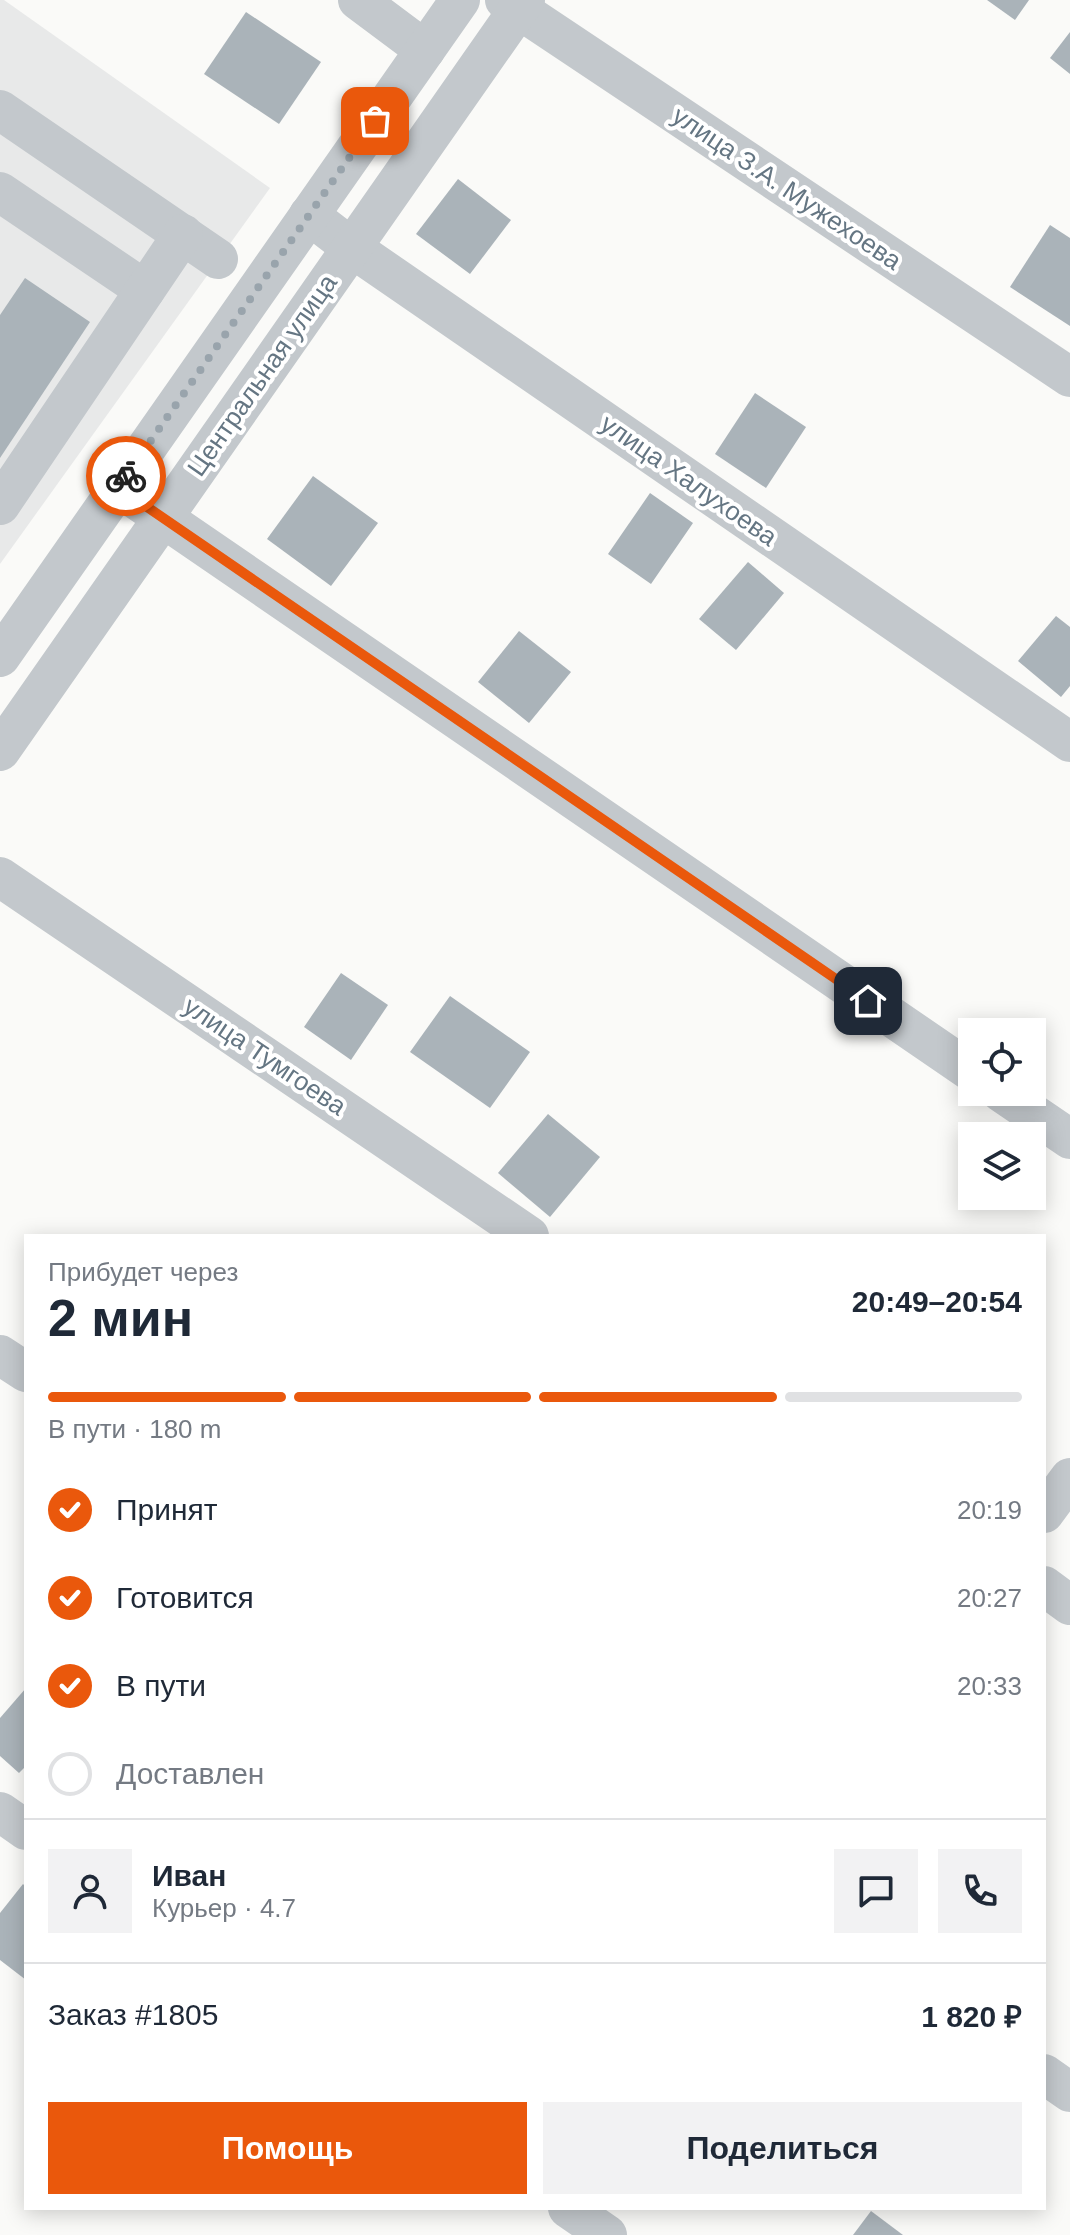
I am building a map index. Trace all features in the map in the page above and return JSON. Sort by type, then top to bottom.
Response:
[{"type":"street","points":[[358,0],[425,50]]},
{"type":"street","name":"Центральная улица","points":[[0,657],[460,0]]},
{"type":"street","name":"Центральная улица","points":[[0,751],[352,248],[516,3]]},
{"type":"street","name":"улица З.А. Мужехоева","points":[[516,3],[1070,377]]},
{"type":"street","points":[[0,110],[218,259]]},
{"type":"street","points":[[0,192],[145,290]]},
{"type":"street","name":"улица Халухоева","points":[[309,215],[352,248],[1070,742]]},
{"type":"street","points":[[0,505],[183,234]]},
{"type":"street","points":[[118,487],[958,1062]]},
{"type":"street","name":"улица Тумгоева","points":[[0,877],[526,1234]]},
{"type":"street","points":[[1022,1106],[1070,1139]]},
{"type":"street","points":[[0,1355],[24,1371]]},
{"type":"street","points":[[1046,1510],[1070,1478]]},
{"type":"street","points":[[1046,1587],[1070,1605]]},
{"type":"street","points":[[0,1812],[24,1829]]},
{"type":"street","points":[[1046,2075],[1070,2092]]},
{"type":"street","points":[[566,2215],[607,2235]]},
{"type":"shaded area","points":[[0,0],[270,188],[0,564]]},
{"type":"building","points":[[987,0],[1029,0],[1015,20]]},
{"type":"building","points":[[246,12],[321,62],[279,124],[204,74]]},
{"type":"building","points":[[1070,32],[1070,74],[1050,58]]},
{"type":"building","points":[[458,179],[511,220],[470,274],[416,234]]},
{"type":"building","points":[[1050,225],[1070,238],[1070,326],[1010,287]]},
{"type":"building","points":[[25,278],[90,322],[0,458],[0,315]]},
{"type":"building","points":[[755,393],[806,427],[766,488],[715,454]]},
{"type":"building","points":[[313,476],[378,523],[331,586],[267,539]]},
{"type":"building","points":[[650,493],[693,523],[651,584],[608,554]]},
{"type":"building","points":[[748,562],[784,593],[736,650],[699,619]]},
{"type":"building","points":[[1056,616],[1070,627],[1070,686],[1061,697],[1018,661]]},
{"type":"building","points":[[519,631],[571,672],[529,723],[478,682]]},
{"type":"building","points":[[341,973],[388,1005],[351,1060],[304,1027]]},
{"type":"building","points":[[450,996],[530,1052],[490,1108],[410,1052]]},
{"type":"building","points":[[548,1114],[600,1157],[550,1217],[498,1173]]},
{"type":"building","points":[[24,1690],[24,1768],[19,1773],[0,1756],[0,1718]]},
{"type":"building","points":[[23,1884],[24,1978],[0,1960],[0,1913]]},
{"type":"building","points":[[871,2211],[903,2235],[853,2235]]},
{"type":"way so far","points":[[126,476],[375,121]]},
{"type":"route","points":[[126,476],[118,487],[868,1001]]}]
